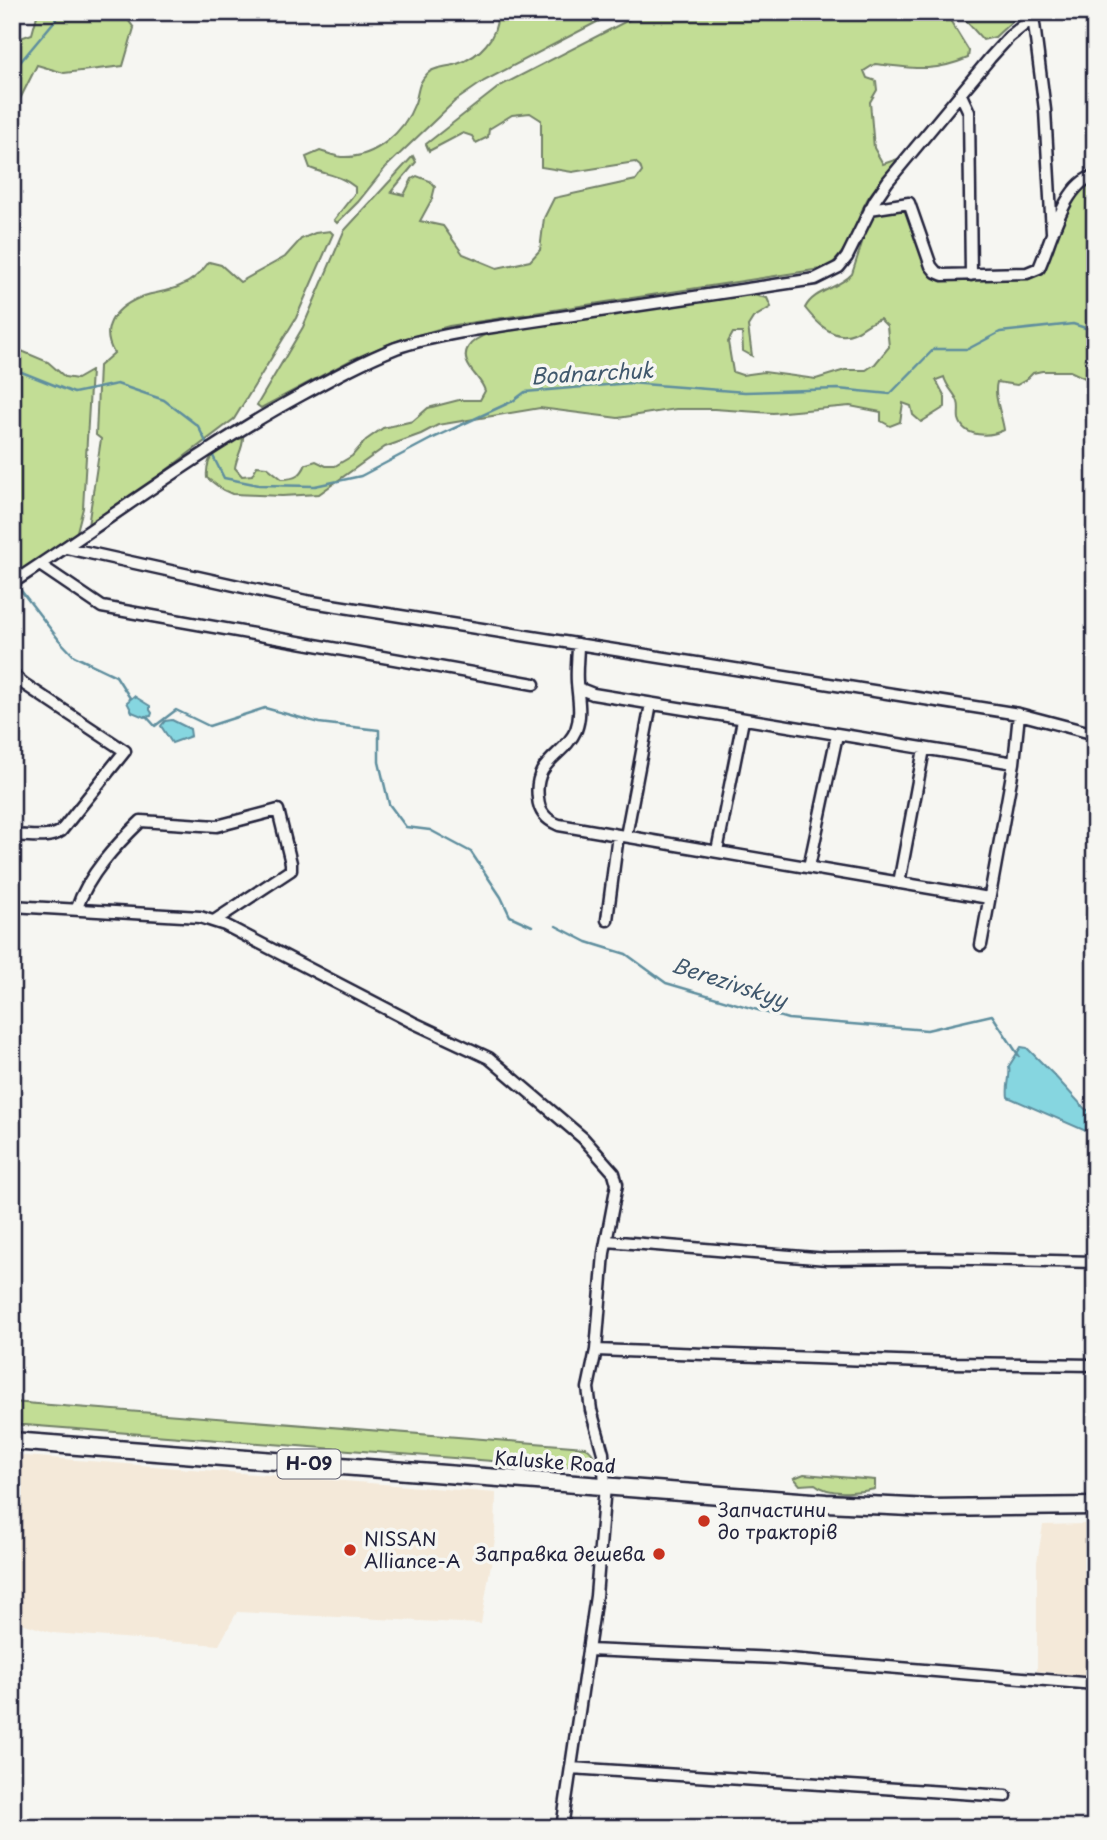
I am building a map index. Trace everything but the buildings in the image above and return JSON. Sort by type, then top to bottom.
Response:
[{"type":"main road","name":"Kaluske Road","points":[[12,1441],[826,1503],[931,1508],[1095,1506]]},
{"type":"street","points":[[16,581],[247,424],[342,372],[396,348],[430,338],[815,279],[839,267],[888,181],[990,58],[1036,14]]},
{"type":"street","points":[[1036,14],[1052,234]]},
{"type":"street","points":[[961,95],[969,112],[971,275]]},
{"type":"street","points":[[870,209],[909,203],[931,266],[943,275],[1034,272],[1039,268],[1071,193],[1084,180],[1095,176]]},
{"type":"street","points":[[67,548],[306,601],[1019,714],[1095,734]]},
{"type":"street","points":[[40,565],[102,607],[534,684]]},
{"type":"street","points":[[578,644],[578,688],[581,704],[576,730],[545,764],[538,778],[538,803],[541,813],[550,821],[559,825],[989,898]]},
{"type":"street","points":[[12,674],[125,751],[61,831],[47,836],[12,835]]},
{"type":"street","points":[[578,688],[593,694],[743,720],[1014,763]]},
{"type":"street","points":[[607,920],[650,704]]},
{"type":"street","points":[[981,945],[1014,763],[1019,714]]},
{"type":"street","points":[[717,851],[743,720]]},
{"type":"street","points":[[809,867],[837,735]]},
{"type":"street","points":[[899,883],[924,749]]},
{"type":"street","points":[[77,908],[82,895],[117,844],[141,821],[217,826],[278,810],[291,870],[214,921]]},
{"type":"street","points":[[12,905],[200,917],[214,921],[412,1022],[489,1058],[583,1138],[614,1173],[617,1184],[607,1241],[596,1350],[588,1388],[603,1453],[605,1486],[596,1596],[562,1828]]},
{"type":"street","points":[[607,1241],[827,1259],[930,1258],[1095,1262]]},
{"type":"street","points":[[596,1350],[951,1363],[1095,1365]]},
{"type":"street","points":[[589,1650],[777,1658],[1095,1684]]},
{"type":"street","points":[[571,1768],[1006,1796]]},
{"type":"shaded area","points":[[12,1455],[496,1493],[495,1539],[481,1624],[237,1612],[219,1645],[53,1633],[12,1620]]},
{"type":"shaded area","points":[[1085,1524],[1095,1528],[1095,1677],[1037,1671],[1037,1562],[1043,1525]]},
{"type":"green space","points":[[38,12],[122,12],[134,28],[123,66],[64,73],[37,65],[12,115],[12,41],[32,34]]},
{"type":"green space","points":[[497,12],[616,12],[484,81],[455,101],[386,167],[337,223],[334,220],[355,193],[355,187],[310,168],[306,157],[320,151],[341,157],[353,156],[387,142],[410,114],[424,78],[433,70],[465,61],[480,51],[495,30]]},
{"type":"green space","points":[[644,12],[945,12],[969,51],[968,58],[944,66],[922,68],[875,64],[864,71],[867,78],[876,81],[877,90],[870,102],[874,148],[883,164],[901,158],[901,161],[871,193],[847,245],[827,268],[449,326],[394,342],[353,359],[261,408],[257,405],[303,327],[344,231],[413,156],[416,162],[391,192],[404,195],[412,179],[417,176],[430,181],[435,187],[432,199],[420,221],[443,226],[463,254],[497,268],[530,261],[540,250],[544,218],[554,198],[636,180],[642,172],[635,162],[572,172],[541,167],[541,120],[530,113],[512,115],[489,129],[488,137],[476,143],[472,136],[463,133],[429,151],[426,144],[500,86]]},
{"type":"green space","points":[[958,12],[1022,12],[995,37],[983,40]]},
{"type":"green space","points":[[1095,178],[1095,379],[1087,379],[1070,371],[1042,371],[1033,373],[1017,385],[997,382],[997,399],[1004,430],[985,435],[966,430],[959,419],[957,399],[944,377],[936,380],[945,397],[945,407],[921,422],[913,415],[911,406],[903,403],[900,422],[890,426],[881,421],[881,412],[850,406],[773,413],[676,409],[618,418],[540,408],[438,425],[385,447],[319,494],[232,494],[207,478],[209,463],[216,451],[235,440],[243,438],[235,468],[242,476],[252,475],[257,466],[267,467],[282,479],[291,478],[300,474],[306,464],[316,461],[326,466],[335,466],[352,456],[366,440],[383,428],[413,421],[428,408],[459,400],[480,400],[485,391],[470,368],[466,358],[467,350],[478,338],[513,326],[737,292],[767,298],[771,307],[753,318],[748,326],[752,356],[743,351],[742,333],[733,333],[728,342],[733,372],[742,375],[764,372],[816,379],[845,370],[866,370],[875,364],[889,347],[887,326],[880,319],[854,333],[839,335],[826,329],[805,308],[814,297],[852,274],[870,218],[878,213],[909,207],[938,275],[1032,275],[1072,194]]},
{"type":"green space","points":[[330,231],[333,234],[296,318],[234,419],[90,528],[88,526],[101,439],[96,435],[99,366],[114,353],[108,334],[109,326],[118,311],[134,300],[189,282],[209,262],[221,265],[240,282],[285,257],[301,239]]},
{"type":"green space","points":[[12,347],[48,362],[65,377],[77,379],[91,371],[83,508],[75,539],[12,580],[12,431],[18,427],[19,422],[12,407],[12,373],[17,376],[16,362],[12,360]]},
{"type":"green space","points":[[12,1402],[585,1447],[592,1453],[594,1461],[592,1467],[582,1468],[12,1424]]},
{"type":"green space","points":[[804,1474],[875,1480],[875,1489],[844,1492],[827,1490],[815,1484],[800,1485],[794,1478]]},
{"type":"water","points":[[134,696],[150,706],[151,716],[144,717],[132,712],[127,702]]},
{"type":"water","points":[[172,720],[190,729],[191,736],[172,743],[161,726],[165,721]]},
{"type":"water","points":[[1021,1047],[1027,1048],[1085,1109],[1095,1113],[1095,1135],[1008,1097],[1009,1066]]},
{"type":"waterway","points":[[12,72],[62,12]]},
{"type":"waterway","name":"Bodnarchuk","points":[[19,371],[74,393],[117,384],[164,400],[198,426],[224,478],[259,485],[315,486],[361,476],[431,439],[513,401],[525,392],[630,383],[745,392],[838,389],[890,394],[934,349],[968,349],[1000,332],[1073,324],[1095,331]]},
{"type":"waterway","name":"Berezivskyy","points":[[16,584],[74,656],[116,676],[130,698]]},
{"type":"waterway","name":"Berezivskyy","points":[[146,716],[155,726],[176,710],[209,726],[265,708],[319,723],[379,730],[379,762],[389,804],[406,827],[430,830],[471,852],[501,897],[510,916],[532,926]]},
{"type":"waterway","name":"Berezivskyy","points":[[556,926],[587,942],[626,954],[666,983],[788,1019],[927,1030],[992,1015],[1019,1056]]},
{"type":"place","name":"Запчастини до тракторів","points":[[704,1521]]},
{"type":"place","name":"NISSAN Alliance-A","points":[[350,1550]]},
{"type":"place","name":"Заправка дешева","points":[[659,1554]]}]
